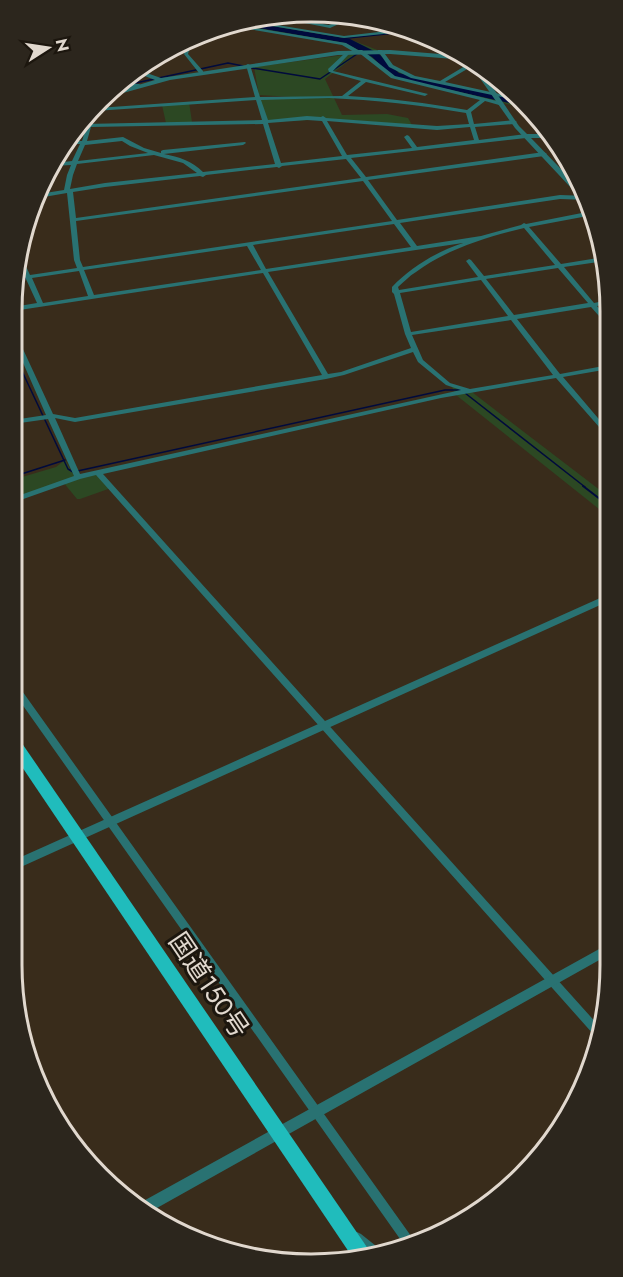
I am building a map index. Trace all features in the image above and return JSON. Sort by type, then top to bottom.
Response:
[{"type":"highway","name":"国道150号","points":[[22,755],[359,1250]]},
{"type":"street","points":[[304,22],[330,27],[337,24]]},
{"type":"street","points":[[271,25],[344,37],[387,32]]},
{"type":"street","points":[[251,29],[344,44],[358,51],[393,77],[484,99],[507,99]]},
{"type":"street","points":[[365,38],[394,35]]},
{"type":"street","points":[[187,51],[186,54],[201,72]]},
{"type":"street","points":[[379,51],[397,70],[496,98]]},
{"type":"street","points":[[126,90],[160,80],[201,72],[346,52],[379,51],[455,61]]},
{"type":"street","points":[[346,52],[347,54],[330,70],[331,72],[426,94]]},
{"type":"street","points":[[248,65],[279,166]]},
{"type":"street","points":[[441,83],[466,68]]},
{"type":"street","points":[[146,75],[160,80]]},
{"type":"street","points":[[342,98],[365,80]]},
{"type":"street","points":[[485,81],[526,136],[565,173]]},
{"type":"street","points":[[132,85],[139,86]]},
{"type":"street","points":[[416,101],[434,88]]},
{"type":"street","points":[[442,106],[458,93]]},
{"type":"street","points":[[105,109],[257,97],[416,101],[468,112]]},
{"type":"street","points":[[468,112],[484,99]]},
{"type":"street","points":[[468,112],[477,142]]},
{"type":"street","points":[[90,126],[265,122],[323,118],[355,123],[437,128],[514,122]]},
{"type":"street","points":[[323,118],[346,157],[415,248]]},
{"type":"street","points":[[86,131],[85,143],[68,174],[68,191],[81,270],[92,297]]},
{"type":"street","points":[[47,194],[105,185],[541,135]]},
{"type":"street","points":[[407,137],[415,148]]},
{"type":"street","points":[[77,143],[123,139],[136,148],[171,156],[197,168],[202,175]]},
{"type":"street","points":[[63,164],[243,143]]},
{"type":"street","points":[[73,220],[544,154]]},
{"type":"street","points":[[29,277],[560,197],[578,199]]},
{"type":"street","points":[[471,391],[448,384],[420,361],[394,292],[400,281],[439,256],[482,238],[524,225],[584,214]]},
{"type":"street","points":[[524,225],[600,314]]},
{"type":"street","points":[[22,308],[482,238]]},
{"type":"street","points":[[249,244],[326,377]]},
{"type":"street","points":[[394,292],[596,260]]},
{"type":"street","points":[[469,261],[558,376],[600,425]]},
{"type":"street","points":[[26,271],[40,305]]},
{"type":"street","points":[[408,334],[600,304]]},
{"type":"street","points":[[22,420],[50,416],[75,420],[342,375],[415,349]]},
{"type":"street","points":[[22,354],[76,473]]},
{"type":"street","points":[[22,497],[76,473],[97,472],[471,391],[600,369]]},
{"type":"street","points":[[97,472],[594,1027]]},
{"type":"street","points":[[22,861],[600,601]]},
{"type":"street","points":[[22,697],[407,1238]]},
{"type":"street","points":[[149,1205],[318,1113],[600,954]]},
{"type":"street","points":[[339,1222],[370,1248]]},
{"type":"green space","points":[[271,25],[344,37],[380,51],[392,66],[413,77],[506,98],[515,106],[398,78],[347,44],[254,28]]},
{"type":"green space","points":[[359,53],[325,79],[342,115],[387,114],[408,118],[412,125],[333,119],[265,122],[257,97],[292,97],[259,95],[254,67]]},
{"type":"green space","points":[[189,102],[192,122],[166,123],[162,105]]},
{"type":"green space","points":[[451,385],[468,389],[600,490],[600,510],[456,395]]},
{"type":"green space","points":[[65,460],[75,477],[22,496],[22,477],[56,467]]},
{"type":"green space","points":[[97,472],[111,488],[77,499],[63,482]]},
{"type":"waterway","points":[[262,27],[347,41],[375,55],[396,75],[510,102]]},
{"type":"waterway","points":[[339,39],[390,33]]},
{"type":"waterway","points":[[252,68],[320,79],[357,54]]},
{"type":"waterway","points":[[134,83],[228,63],[243,66]]},
{"type":"waterway","points":[[22,371],[64,460]]},
{"type":"waterway","points":[[64,460],[68,469],[73,472],[445,390],[461,390]]},
{"type":"waterway","points":[[465,393],[585,487]]},
{"type":"waterway","points":[[22,474],[64,460]]},
{"type":"waterway","points":[[583,486],[600,499]]}]
